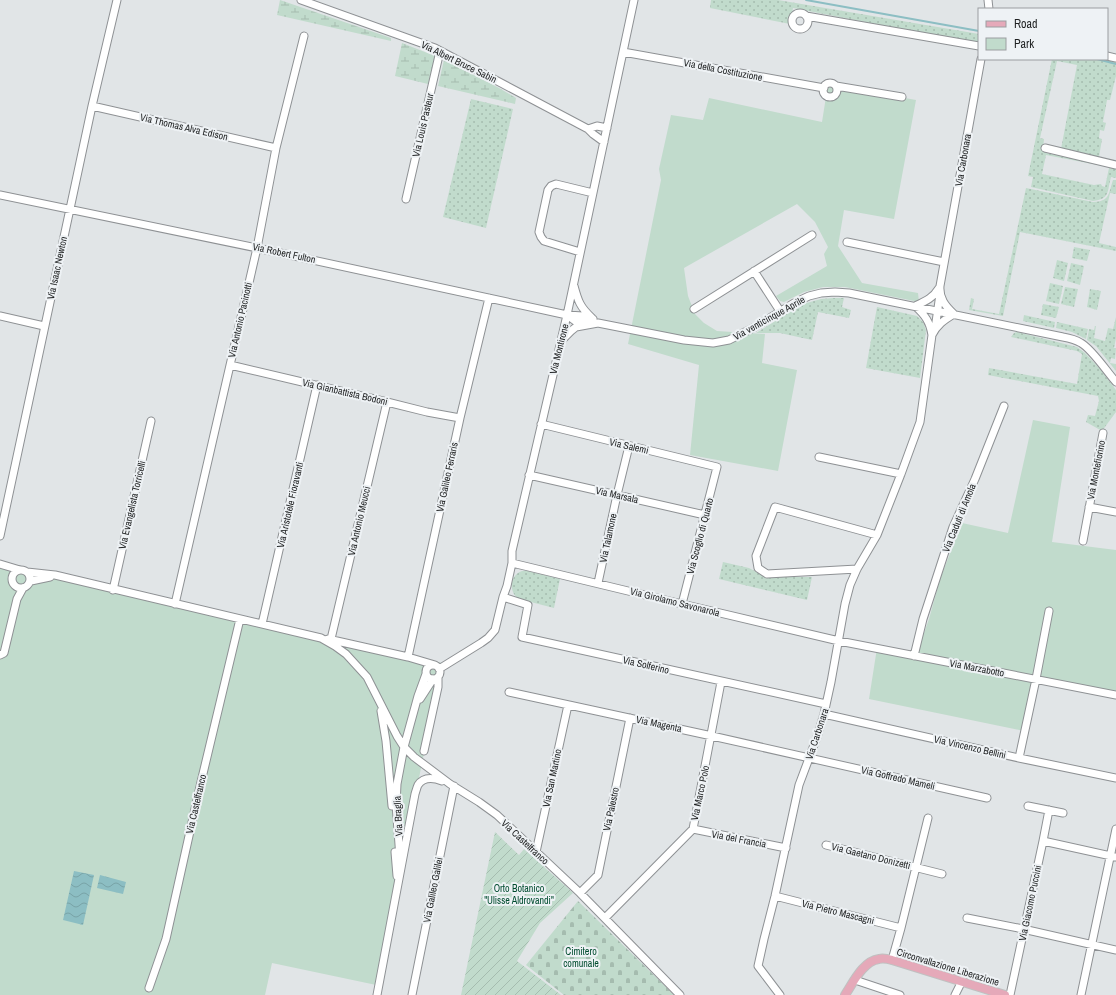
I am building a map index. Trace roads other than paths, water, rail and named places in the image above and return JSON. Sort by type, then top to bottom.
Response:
[{"type":"main road","name":"Circonvallazione Liberazione","points":[[855,980],[864,966],[879,958],[892,960],[1005,995]]},
{"type":"main road","points":[[845,995],[855,980]]},
{"type":"street","name":"Via Isaac Newton","points":[[0,536],[92,106],[117,0]]},
{"type":"street","name":"Via Albert Bruce Sabin","points":[[301,0],[435,48],[588,129],[604,142]]},
{"type":"street","name":"Via Montirone","points":[[437,667],[481,643],[495,630],[507,586],[512,563],[512,551],[567,315],[634,0]]},
{"type":"street","points":[[806,16],[978,46]]},
{"type":"street","name":"Via Antonio Pacinotti","points":[[175,604],[257,248],[276,148],[304,36]]},
{"type":"street","name":"Via Louis Pasteur","points":[[406,200],[440,51]]},
{"type":"street","name":"Via della Costituzione","points":[[623,52],[824,88]]},
{"type":"street","name":"Via Carbonara","points":[[780,995],[758,966],[786,848],[799,785],[824,714],[845,604],[850,586],[857,569],[877,535],[920,422],[938,292],[981,60]]},
{"type":"street","name":"Via della Costituzione","points":[[824,88],[826,84],[832,83],[836,86],[902,97]]},
{"type":"street","name":"Via della Costituzione","points":[[824,88],[826,94],[832,96],[837,92],[836,86]]},
{"type":"street","name":"Via Thomas Alva Edison","points":[[92,106],[276,148]]},
{"type":"street","points":[[588,129],[597,126],[607,128]]},
{"type":"street","points":[[1045,148],[1116,165]]},
{"type":"street","points":[[580,252],[544,241],[541,237],[539,232],[548,190],[551,186],[556,184],[593,193]]},
{"type":"street","name":"Via Robert Fulton","points":[[0,195],[257,248],[567,315]]},
{"type":"street","points":[[694,309],[812,235]]},
{"type":"street","points":[[846,242],[944,262]]},
{"type":"street","points":[[754,270],[780,311]]},
{"type":"street","points":[[574,283],[579,302],[594,322]]},
{"type":"street","points":[[938,292],[945,305],[954,314],[941,322],[933,330],[927,318],[915,306],[938,292]]},
{"type":"street","name":"Via venticinque Aprile","points":[[567,315],[583,316],[594,322],[684,340],[713,343],[729,340],[809,296],[821,293],[849,293],[1074,340],[1083,344],[1094,354],[1116,382]]},
{"type":"street","name":"Via Galileo Ferraris","points":[[408,657],[460,418],[489,298]]},
{"type":"street","points":[[0,316],[44,326]]},
{"type":"street","name":"Via venticinque Aprile","points":[[560,342],[576,327],[594,322]]},
{"type":"street","name":"Via Gianbattista Bodoni","points":[[230,365],[427,412],[460,418]]},
{"type":"street","name":"Via Aristotele Fioravanti","points":[[262,624],[317,386]]},
{"type":"street","name":"Via Antonio Meucci","points":[[331,639],[387,402]]},
{"type":"street","name":"Via Caduti di Amola","points":[[914,656],[923,619],[953,526],[975,479],[1004,406]]},
{"type":"street","name":"Via Evangelista Torricelli","points":[[113,590],[151,420]]},
{"type":"street","name":"Via Salemi","points":[[541,424],[717,467]]},
{"type":"street","name":"Via Montefiorino","points":[[1083,541],[1103,433]]},
{"type":"street","name":"Via Talamone","points":[[598,583],[629,446]]},
{"type":"street","points":[[819,457],[901,474]]},
{"type":"street","name":"Via Scoglio di Quarto","points":[[682,604],[717,467]]},
{"type":"street","name":"Via Marsala","points":[[529,475],[705,515]]},
{"type":"street","points":[[857,569],[767,574],[758,568],[756,556],[775,506],[877,535]]},
{"type":"street","name":"Via Montefiorino","points":[[1089,507],[1116,512]]},
{"type":"street","name":"Via Girolamo Savonarola","points":[[512,563],[839,641]]},
{"type":"street","name":"Via Castelfranco","points":[[0,565],[24,571],[55,575],[113,590],[321,638],[331,639],[408,657],[437,667]]},
{"type":"street","name":"Via Castelfranco","points":[[0,565],[13,575]]},
{"type":"street","points":[[24,571],[30,575],[31,581],[27,587],[19,587],[12,581],[13,575],[14,572],[24,571]]},
{"type":"street","name":"Via Castelfranco","points":[[31,581],[55,575]]},
{"type":"street","points":[[0,655],[4,653],[19,587]]},
{"type":"street","name":"Via Solferino","points":[[503,597],[528,605],[522,637],[826,704]]},
{"type":"street","points":[[1019,758],[1049,611]]},
{"type":"street","name":"Via Castelfranco","points":[[149,988],[166,939],[201,782],[240,619]]},
{"type":"street","name":"Via Castelfranco","points":[[321,638],[346,654],[367,677],[389,723],[404,747],[414,757],[497,815],[580,893],[680,995]]},
{"type":"street","name":"Via Marzabotto","points":[[839,641],[1116,695]]},
{"type":"street","points":[[404,747],[418,696],[427,668],[429,666],[437,667],[440,674],[424,691],[414,712]]},
{"type":"street","points":[[426,674],[429,678],[435,678]]},
{"type":"street","points":[[424,751],[438,687],[435,678]]},
{"type":"street","name":"Via Marco Polo","points":[[605,918],[692,829],[722,682]]},
{"type":"street","name":"Via Castelfranco","points":[[375,692],[384,730],[389,769],[397,886]]},
{"type":"street","name":"Via Magenta","points":[[509,692],[809,758]]},
{"type":"street","name":"Via San Martino","points":[[536,852],[568,704]]},
{"type":"street","name":"Via Vincenzo Bellini","points":[[824,714],[1019,758],[1116,778]]},
{"type":"street","name":"Via Palestro","points":[[580,893],[598,875],[630,718]]},
{"type":"street","name":"Via Braglia","points":[[397,886],[400,856],[396,794],[404,747]]},
{"type":"street","name":"Via Goffredo Mameli","points":[[809,758],[987,798]]},
{"type":"street","name":"Via Braglia","points":[[377,995],[415,794],[419,784],[428,778],[435,778],[452,785]]},
{"type":"street","name":"Via Galileo Galilei","points":[[412,995],[452,785]]},
{"type":"street","points":[[1028,806],[1063,813]]},
{"type":"street","name":"Via Giacomo Puccini","points":[[1010,995],[1049,810]]},
{"type":"street","name":"Via Gaetano Donizetti","points":[[892,960],[928,818]]},
{"type":"street","name":"Via del Francia","points":[[692,829],[786,848]]},
{"type":"street","points":[[1081,995],[1091,945],[1113,856],[1116,829]]},
{"type":"street","points":[[1043,841],[1113,856]]},
{"type":"street","name":"Via Gaetano Donizetti","points":[[826,845],[942,874]]},
{"type":"street","name":"Via Pietro Mascagni","points":[[775,896],[901,928]]},
{"type":"street","points":[[967,918],[1024,929],[1116,950]]},
{"type":"street","points":[[855,980],[900,995]]},
{"type":"street","points":[[955,995],[962,981]]},
{"type":"water","points":[[74,871],[94,875],[83,925],[63,920]]},
{"type":"water","points":[[100,875],[126,882],[123,894],[97,888]]},
{"type":"waterway","points":[[806,0],[978,31]]},
{"type":"waterway","points":[[1101,60],[1116,64]]},
{"type":"park label","name":"Orto Botanico \"Ulisse Aldrovandi\"","points":[[519,894]]},
{"type":"park label","name":"Cimitero comunale","points":[[581,956]]}]
